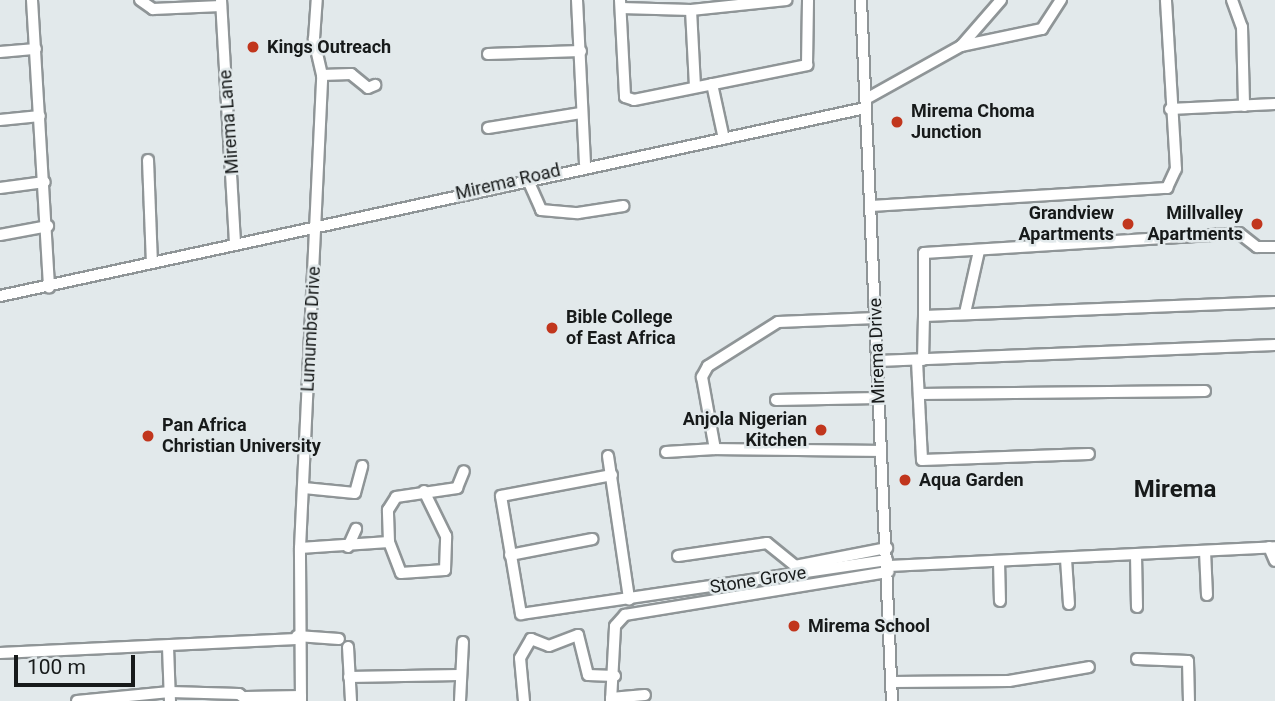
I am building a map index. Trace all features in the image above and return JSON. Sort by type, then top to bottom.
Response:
[{"type":"street","points":[[32,0],[48,226],[49,287]]},
{"type":"street","points":[[141,0],[153,9],[221,3]]},
{"type":"street","name":"Lumumba Drive","points":[[301,698],[297,638],[300,548],[322,75],[314,39],[317,0]]},
{"type":"street","points":[[577,0],[585,164]]},
{"type":"street","points":[[786,0],[691,10],[621,4],[625,97],[712,84],[809,64],[808,0]]},
{"type":"street","name":"Mirema Drive","points":[[861,0],[880,451],[888,562],[892,701]]},
{"type":"street","name":"Mirema Road","points":[[0,296],[316,227],[585,164],[724,139],[866,103],[961,46],[1001,0]]},
{"type":"street","points":[[961,46],[1042,29],[1061,0]]},
{"type":"street","points":[[871,206],[1158,192],[1176,169],[1170,109],[1166,0]]},
{"type":"street","points":[[1232,0],[1242,27],[1244,106]]},
{"type":"street","name":"Mirema Lane","points":[[221,3],[235,244]]},
{"type":"street","points":[[691,10],[695,86]]},
{"type":"street","points":[[0,52],[36,49]]},
{"type":"street","points":[[488,54],[580,51]]},
{"type":"street","points":[[322,75],[351,75],[368,88],[375,85]]},
{"type":"street","points":[[712,84],[724,139]]},
{"type":"street","points":[[1170,109],[1275,104]]},
{"type":"street","points":[[488,128],[581,113]]},
{"type":"street","points":[[0,120],[40,116]]},
{"type":"street","points":[[148,160],[152,263]]},
{"type":"street","points":[[527,178],[541,210],[578,214],[624,206]]},
{"type":"street","points":[[0,188],[45,181]]},
{"type":"street","points":[[0,234],[48,226]]},
{"type":"street","points":[[1089,454],[922,460],[919,394],[925,316],[924,253],[1239,233],[1257,247],[1275,247]]},
{"type":"street","points":[[965,313],[979,251]]},
{"type":"street","points":[[925,316],[1275,302]]},
{"type":"street","points":[[715,449],[702,387],[708,366],[778,322],[876,318]]},
{"type":"street","points":[[878,361],[1275,345]]},
{"type":"street","points":[[919,394],[1205,391]]},
{"type":"street","points":[[776,400],[878,398]]},
{"type":"street","points":[[666,452],[715,449],[880,451]]},
{"type":"street","points":[[608,456],[629,599]]},
{"type":"street","points":[[304,488],[355,493],[362,466]]},
{"type":"street","points":[[424,491],[446,536],[445,570],[401,573],[389,542],[392,502],[424,491],[457,488],[464,471]]},
{"type":"street","name":"Stone Grove","points":[[612,475],[502,496],[510,555],[523,615],[888,562]]},
{"type":"street","points":[[348,547],[356,529]]},
{"type":"street","points":[[510,555],[592,539]]},
{"type":"street","points":[[300,548],[348,547],[389,542]]},
{"type":"street","points":[[678,556],[767,543],[794,566],[999,561],[1272,547],[1275,561]]},
{"type":"street","points":[[1205,551],[1207,595]]},
{"type":"street","points":[[1136,555],[1137,607]]},
{"type":"street","points":[[1066,558],[1069,604]]},
{"type":"street","points":[[999,561],[1000,601]]},
{"type":"street","points":[[645,695],[611,699],[615,676],[615,626],[625,615],[888,562]]},
{"type":"street","points":[[524,701],[520,658],[531,639],[549,646],[576,635],[588,675],[615,676]]},
{"type":"street","points":[[0,653],[168,647],[297,638],[339,639]]},
{"type":"street","points":[[460,701],[459,674],[463,642]]},
{"type":"street","points":[[168,647],[170,697]]},
{"type":"street","points":[[348,647],[351,701]]},
{"type":"street","points":[[1137,659],[1188,661],[1189,701]]},
{"type":"street","points":[[893,682],[1009,681],[1088,667]]},
{"type":"street","points":[[349,677],[459,674]]},
{"type":"street","points":[[77,701],[170,697],[301,698]]},
{"type":"place","name":"Kings Outreach","points":[[253,47]]},
{"type":"place","name":"Mirema Choma Junction","points":[[897,122]]},
{"type":"place","name":"Grandview Apartments","points":[[1128,224]]},
{"type":"place","name":"Millvalley Apartments","points":[[1257,224]]},
{"type":"place","name":"Bible College of East Africa","points":[[552,328]]},
{"type":"place","name":"Anjola Nigerian Kitchen","points":[[821,430]]},
{"type":"place","name":"Pan Africa Christian University","points":[[148,436]]},
{"type":"place","name":"Aqua Garden","points":[[905,480]]},
{"type":"place","name":"Mirema School","points":[[794,626]]},
{"type":"district","name":"Mirema","points":[[1175,490]]}]
